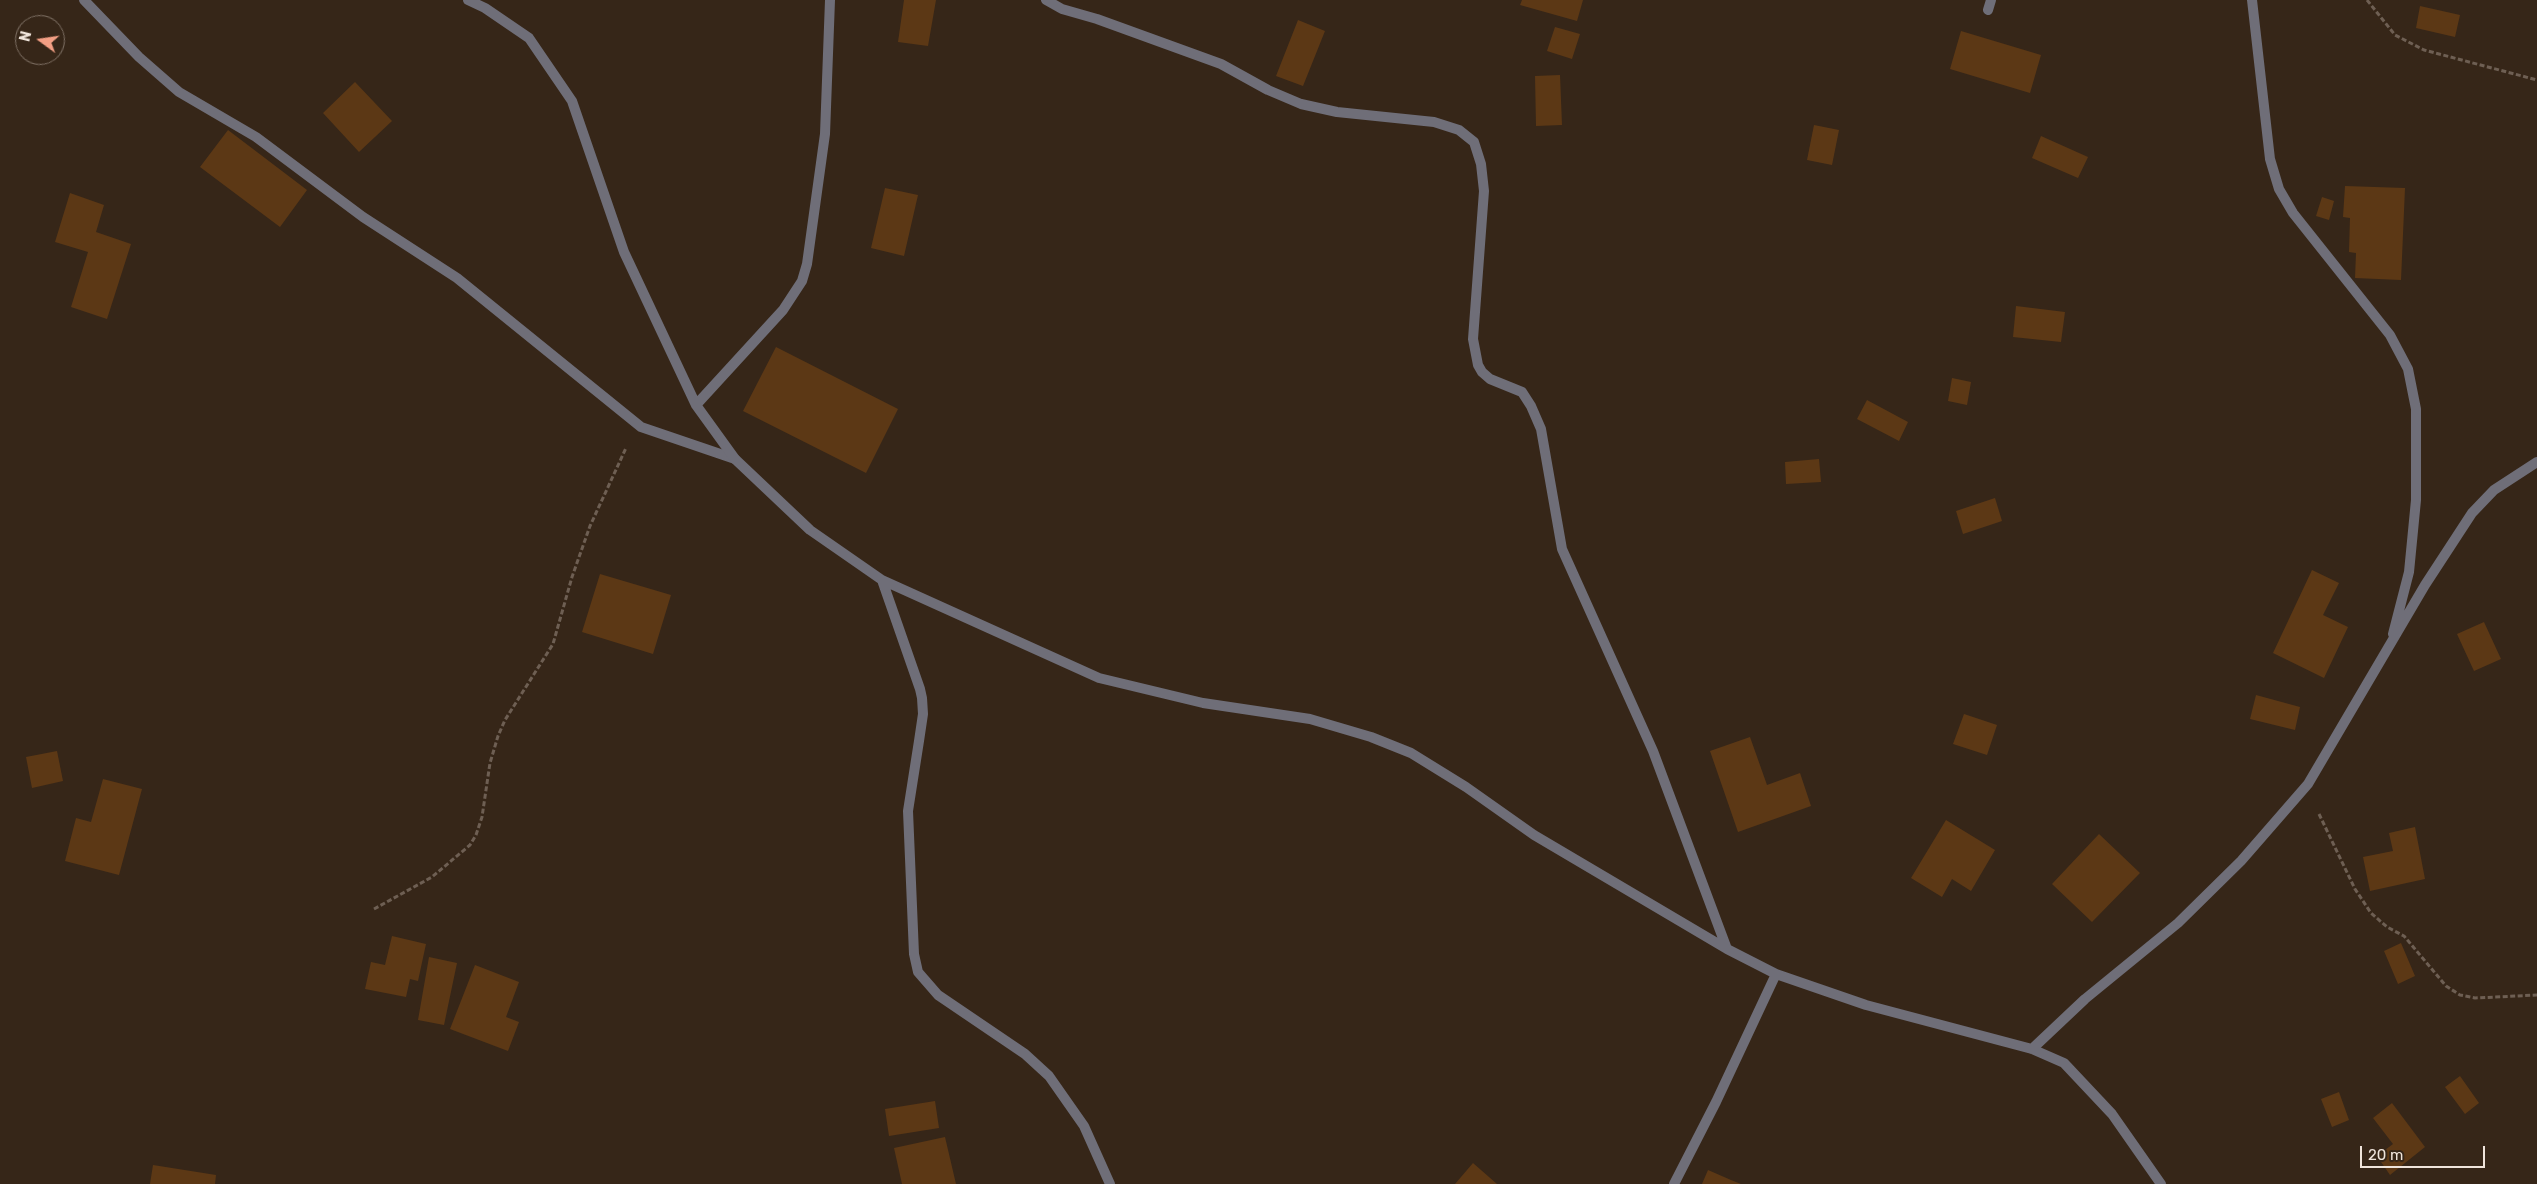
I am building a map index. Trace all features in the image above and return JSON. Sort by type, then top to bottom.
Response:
[{"type":"street","points":[[84,0],[139,57],[180,92],[256,138],[363,217],[457,278],[641,428],[735,459]]},
{"type":"street","points":[[468,0],[485,8],[529,38],[572,100],[624,252],[696,405],[735,459],[810,530],[882,580],[1099,678],[1203,703],[1310,719],[1371,737],[1411,753],[1466,787],[1534,834],[1727,948],[1776,974],[1866,1005],[2032,1049],[2064,1063],[2088,1086],[2112,1114],[2161,1184]]},
{"type":"street","points":[[696,405],[783,310],[804,272],[825,134],[830,0]]},
{"type":"street","points":[[1046,0],[1062,9],[1097,19],[1221,64],[1268,90],[1301,104],[1337,112],[1434,122],[1459,130],[1474,142],[1481,164],[1484,191],[1473,339],[1478,365],[1482,372],[1490,379],[1522,392],[1531,406],[1541,429],[1562,549],[1653,750],[1727,948]]},
{"type":"street","points":[[2252,0],[2270,159],[2279,189],[2293,213],[2390,335],[2408,370],[2416,409],[2416,500],[2409,572],[2389,647]]},
{"type":"street","points":[[2032,1049],[2085,999],[2178,923],[2240,861],[2308,784],[2389,647],[2472,513],[2494,490],[2537,462]]},
{"type":"street","points":[[882,580],[922,698],[923,714],[920,741],[908,811],[914,954],[918,972],[938,995],[1018,1049],[1049,1076],[1084,1126],[1110,1184]]},
{"type":"street","points":[[1674,1184],[1716,1102],[1776,974]]},
{"type":"path","points":[[2367,0],[2395,35],[2424,50],[2537,80]]},
{"type":"path","points":[[374,909],[432,877],[470,845],[476,835],[490,763],[498,736],[505,720],[553,644],[572,577],[590,526],[624,450],[641,428]]},
{"type":"path","points":[[2308,784],[2319,815],[2354,889],[2371,913],[2387,927],[2404,936],[2446,986],[2460,995],[2475,998],[2537,995]]},
{"type":"building","points":[[904,0],[936,0],[928,46],[898,42]]},
{"type":"building","points":[[1522,0],[1583,0],[1577,21],[1520,5]]},
{"type":"building","points":[[2420,6],[2460,15],[2455,37],[2416,28]]},
{"type":"building","points":[[1298,20],[1325,31],[1303,86],[1276,76]]},
{"type":"building","points":[[1555,27],[1580,34],[1572,59],[1547,51]]},
{"type":"building","points":[[1961,31],[2041,55],[2030,93],[1950,69]]},
{"type":"building","points":[[1560,75],[1562,125],[1536,126],[1535,76]]},
{"type":"building","points":[[355,82],[392,121],[359,152],[323,113]]},
{"type":"building","points":[[1814,125],[1839,130],[1832,165],[1807,160]]},
{"type":"building","points":[[228,130],[307,190],[280,227],[200,167]]},
{"type":"building","points":[[2041,136],[2088,157],[2078,178],[2032,158]]},
{"type":"building","points":[[2345,186],[2405,188],[2401,280],[2355,278],[2356,253],[2349,252],[2350,218],[2343,217]]},
{"type":"building","points":[[885,188],[918,195],[904,256],[871,248]]},
{"type":"building","points":[[70,193],[104,205],[96,232],[131,244],[107,319],[71,307],[88,252],[55,242]]},
{"type":"building","points":[[2322,197],[2334,201],[2329,220],[2316,216]]},
{"type":"building","points":[[2016,306],[2065,312],[2061,342],[2013,337]]},
{"type":"building","points":[[776,347],[898,409],[866,473],[743,411]]},
{"type":"building","points":[[1952,378],[1971,382],[1967,405],[1948,401]]},
{"type":"building","points":[[1867,400],[1908,422],[1899,441],[1857,419]]},
{"type":"building","points":[[1819,459],[1821,482],[1786,484],[1785,462]]},
{"type":"building","points":[[1995,498],[2002,521],[1963,534],[1956,511]]},
{"type":"building","points":[[2312,570],[2339,583],[2323,615],[2348,627],[2324,678],[2273,653]]},
{"type":"building","points":[[600,574],[671,595],[653,654],[582,632]]},
{"type":"building","points":[[2484,622],[2501,659],[2474,671],[2457,634]]},
{"type":"building","points":[[2256,695],[2300,707],[2295,730],[2250,719]]},
{"type":"building","points":[[1964,714],[1997,725],[1987,755],[1953,744]]},
{"type":"building","points":[[1750,737],[1767,785],[1800,773],[1811,806],[1738,832],[1710,751]]},
{"type":"building","points":[[57,751],[63,781],[32,788],[26,757]]},
{"type":"building","points":[[103,779],[142,789],[119,875],[65,861],[76,818],[91,822]]},
{"type":"building","points":[[1946,820],[1995,850],[1971,891],[1952,879],[1942,897],[1911,878]]},
{"type":"building","points":[[2415,827],[2425,879],[2370,891],[2363,857],[2393,851],[2389,833]]},
{"type":"building","points":[[2099,834],[2140,873],[2092,922],[2052,884]]},
{"type":"building","points":[[392,936],[426,944],[418,981],[410,979],[406,997],[365,989],[371,962],[385,965]]},
{"type":"building","points":[[2401,943],[2415,976],[2398,984],[2384,951]]},
{"type":"building","points":[[429,957],[457,963],[444,1025],[418,1020]]},
{"type":"building","points":[[475,965],[519,982],[506,1017],[519,1022],[508,1051],[450,1029]]},
{"type":"building","points":[[2460,1076],[2479,1103],[2465,1114],[2445,1087]]},
{"type":"building","points":[[2339,1092],[2349,1120],[2332,1127],[2321,1099]]},
{"type":"building","points":[[935,1101],[939,1128],[889,1136],[885,1109]]},
{"type":"building","points":[[2392,1103],[2425,1147],[2390,1175],[2377,1156],[2393,1144],[2373,1118]]},
{"type":"building","points":[[945,1137],[956,1184],[902,1184],[894,1148]]},
{"type":"building","points":[[1473,1163],[1497,1184],[1455,1184]]},
{"type":"building","points":[[153,1165],[216,1175],[215,1184],[150,1184]]},
{"type":"building","points":[[1708,1170],[1731,1180],[1741,1184],[1702,1184]]}]
